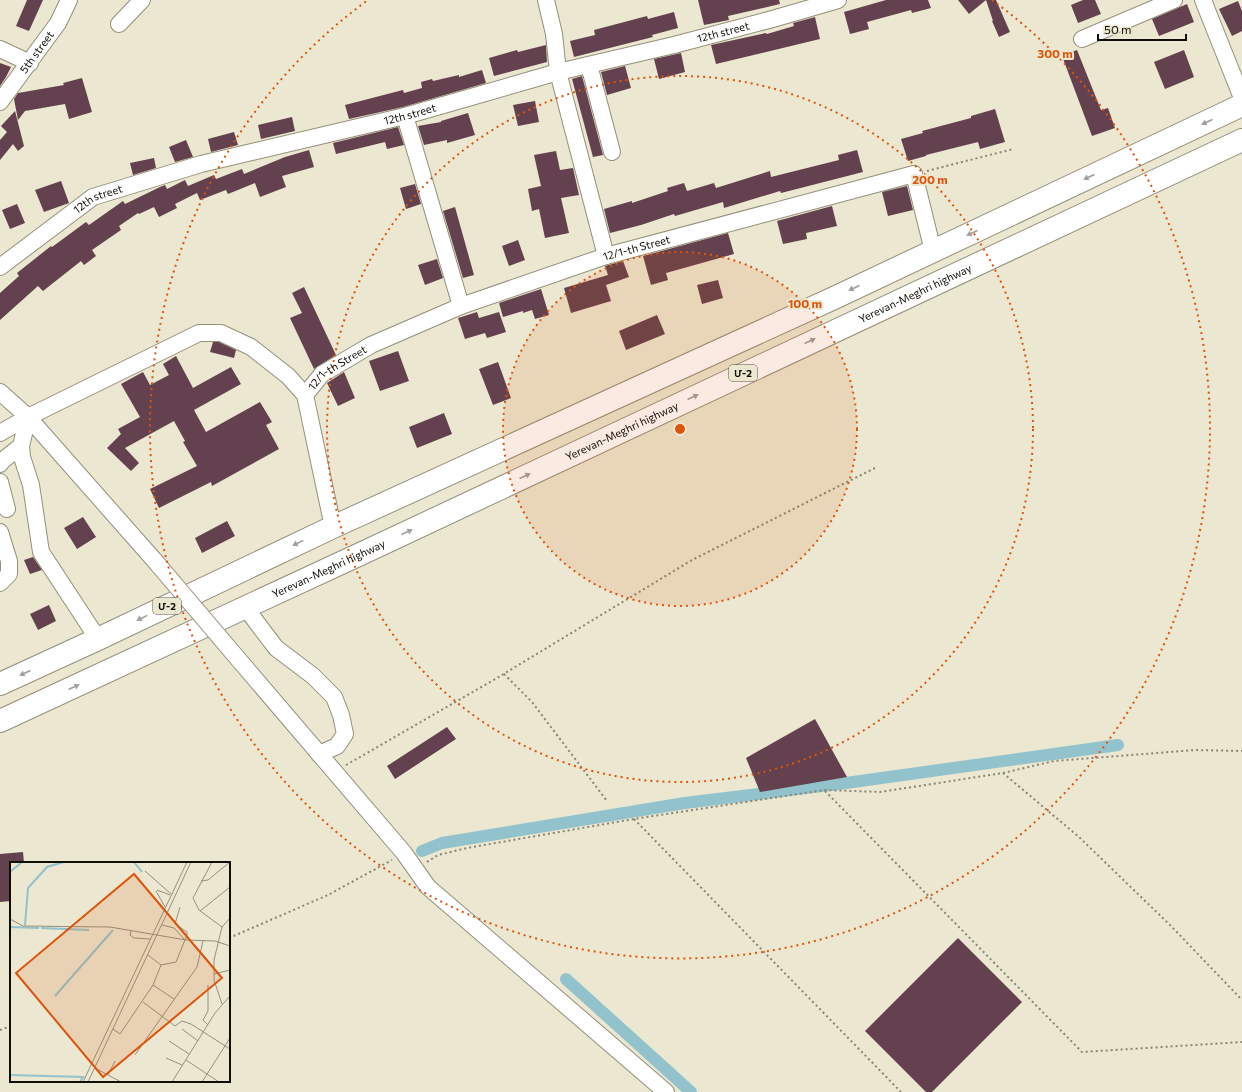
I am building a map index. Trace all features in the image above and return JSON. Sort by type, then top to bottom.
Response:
[{"type":"highway","name":"Մ-2","points":[[0,684],[333,527],[933,251],[1242,105]]},
{"type":"highway","name":"Yerevan-Meghri highway","points":[[0,721],[245,608],[1242,140]]},
{"type":"street","name":"5th street","points":[[0,102],[58,23],[69,0]]},
{"type":"street","points":[[119,24],[142,0]]},
{"type":"street","points":[[546,0],[554,34],[558,72],[606,256]]},
{"type":"street","name":"12th street","points":[[0,267],[93,197],[201,164],[405,116],[558,72],[770,20],[838,0]]},
{"type":"street","points":[[1082,39],[1174,0]]},
{"type":"street","points":[[1203,0],[1242,98]]},
{"type":"street","points":[[0,49],[30,63]]},
{"type":"street","points":[[589,65],[612,152]]},
{"type":"street","points":[[405,116],[461,306]]},
{"type":"street","points":[[914,174],[933,251]]},
{"type":"street","name":"12/1-th Street","points":[[305,395],[322,374],[371,345],[461,306],[606,256],[914,174]]},
{"type":"street","points":[[0,434],[28,417],[199,333],[221,333],[252,347],[288,376],[305,395],[333,527]]},
{"type":"street","points":[[0,392],[28,417],[155,561],[404,853],[428,887],[666,1092]]},
{"type":"street","points":[[28,417],[21,446],[22,457],[30,485],[41,552],[98,639]]},
{"type":"street","points":[[0,464],[21,446]]},
{"type":"street","points":[[0,482],[7,509]]},
{"type":"street","points":[[0,532],[9,561],[9,574],[0,583]]},
{"type":"street","points":[[245,608],[276,648],[313,676],[334,698],[341,715],[345,734],[337,746],[319,754]]},
{"type":"path","points":[[914,174],[1013,149]]},
{"type":"path","points":[[334,772],[504,674],[692,560],[877,466]]},
{"type":"path","points":[[504,674],[532,702],[608,801]]},
{"type":"path","points":[[415,869],[438,855],[467,848],[634,819],[824,790],[880,792],[1003,773],[1054,761],[1194,750],[1242,751]]},
{"type":"path","points":[[1003,773],[1085,842],[1171,926],[1242,1000]]},
{"type":"path","points":[[824,790],[1082,1052],[1242,1042]]},
{"type":"path","points":[[634,819],[901,1092]]},
{"type":"path","points":[[230,938],[328,895],[404,853]]},
{"type":"path","points":[[0,1030],[10,1026]]},
{"type":"building","points":[[27,0],[43,0],[29,31],[16,26]]},
{"type":"building","points":[[698,0],[779,0],[780,4],[728,16],[729,20],[704,25]]},
{"type":"building","points":[[886,0],[928,0],[931,8],[912,13],[911,10],[867,22],[869,29],[850,34],[844,12]]},
{"type":"building","points":[[958,0],[986,0],[969,14]]},
{"type":"building","points":[[986,0],[996,0],[1010,32],[999,37],[992,21]]},
{"type":"building","points":[[1083,0],[1095,0],[1101,14],[1078,23],[1071,5]]},
{"type":"building","points":[[1238,1],[1242,11],[1242,31],[1232,36],[1219,9]]},
{"type":"building","points":[[1187,4],[1194,22],[1159,36],[1152,19]]},
{"type":"building","points":[[674,12],[678,28],[652,35],[653,37],[574,57],[570,41],[595,35],[594,30],[647,16],[648,19]]},
{"type":"building","points":[[815,17],[820,39],[716,64],[711,45],[767,34],[794,26],[793,23]]},
{"type":"building","points":[[546,45],[547,62],[494,76],[489,58],[517,50],[518,52]]},
{"type":"building","points":[[1077,50],[1101,110],[1108,108],[1115,128],[1092,136],[1062,56]]},
{"type":"building","points":[[1184,50],[1194,77],[1165,89],[1154,62]]},
{"type":"building","points":[[681,53],[685,72],[659,79],[654,59]]},
{"type":"building","points":[[0,63],[11,67],[0,86]]},
{"type":"building","points":[[625,66],[631,88],[607,95],[601,72]]},
{"type":"building","points":[[482,70],[486,83],[403,107],[349,119],[345,105],[403,90],[404,93],[422,88],[421,82],[432,79],[433,81],[459,75],[459,77]]},
{"type":"building","points":[[582,76],[603,155],[593,157],[572,79]]},
{"type":"building","points":[[82,78],[92,112],[69,119],[65,104],[25,111],[18,120],[14,99],[18,93],[64,85],[63,83]]},
{"type":"building","points":[[535,101],[539,122],[518,126],[513,105]]},
{"type":"building","points":[[995,109],[1005,142],[980,149],[978,142],[908,161],[901,139],[923,133],[922,131],[971,118],[971,116]]},
{"type":"building","points":[[15,111],[24,146],[18,151],[13,144],[0,160],[0,140],[7,132],[1,126]]},
{"type":"building","points":[[468,113],[475,135],[447,143],[447,140],[424,145],[418,126],[441,122]]},
{"type":"building","points":[[292,117],[295,131],[261,139],[258,125]]},
{"type":"building","points":[[398,127],[404,145],[387,149],[385,142],[336,154],[333,143]]},
{"type":"building","points":[[234,132],[238,145],[211,152],[208,139]]},
{"type":"building","points":[[186,140],[193,157],[175,162],[169,147]]},
{"type":"building","points":[[309,150],[314,167],[282,176],[286,187],[260,197],[255,183],[228,194],[226,190],[200,200],[197,193],[175,204],[177,208],[159,217],[154,207],[139,214],[138,213],[119,226],[121,230],[92,250],[96,256],[84,265],[81,261],[43,291],[38,286],[0,320],[0,293],[19,276],[17,273],[51,246],[52,247],[86,222],[89,225],[123,201],[125,204],[165,185],[167,189],[185,180],[188,186],[214,175],[216,179],[242,169],[244,174],[285,157]]},
{"type":"building","points":[[857,150],[863,172],[781,193],[780,191],[724,208],[723,202],[675,216],[674,214],[610,233],[604,209],[632,201],[632,203],[668,191],[667,188],[684,183],[687,191],[714,183],[716,188],[770,171],[771,177],[839,160],[838,155]]},
{"type":"building","points":[[556,151],[560,170],[573,168],[579,195],[561,198],[569,233],[545,238],[539,209],[532,211],[528,189],[541,186],[534,155]]},
{"type":"building","points":[[154,158],[156,168],[133,175],[130,163]]},
{"type":"building","points":[[61,181],[69,203],[44,212],[35,190]]},
{"type":"building","points":[[415,184],[421,204],[406,209],[400,188]]},
{"type":"building","points":[[907,186],[913,210],[888,216],[882,192]]},
{"type":"building","points":[[17,204],[25,223],[10,229],[2,210]]},
{"type":"building","points":[[832,206],[837,226],[806,233],[807,239],[783,244],[777,221]]},
{"type":"building","points":[[455,207],[474,275],[463,278],[443,211]]},
{"type":"building","points":[[728,233],[734,254],[666,273],[668,280],[651,285],[643,256]]},
{"type":"building","points":[[518,240],[525,260],[509,266],[502,246]]},
{"type":"building","points":[[437,259],[443,278],[425,285],[418,265]]},
{"type":"building","points":[[623,261],[629,277],[606,285],[611,301],[571,313],[564,288],[608,275],[605,266]]},
{"type":"building","points":[[718,280],[723,298],[702,304],[697,285]]},
{"type":"building","points":[[304,287],[336,355],[314,369],[290,318],[302,313],[292,293]]},
{"type":"building","points":[[541,289],[549,315],[535,319],[532,310],[503,317],[499,303]]},
{"type":"building","points":[[477,312],[479,318],[499,312],[506,332],[487,338],[485,333],[465,339],[458,318]]},
{"type":"building","points":[[657,315],[665,334],[626,350],[619,331]]},
{"type":"building","points":[[213,342],[219,342],[236,350],[234,358],[210,352]]},
{"type":"building","points":[[398,351],[409,381],[380,391],[369,361]]},
{"type":"building","points":[[176,356],[193,388],[231,367],[241,384],[194,410],[206,432],[260,402],[272,422],[266,425],[279,449],[212,486],[211,482],[159,508],[150,489],[197,466],[183,442],[185,441],[174,421],[125,448],[139,463],[131,471],[107,448],[121,434],[118,429],[140,417],[121,384],[143,372],[150,385],[169,375],[163,364]]},
{"type":"building","points":[[498,362],[511,398],[493,405],[479,369]]},
{"type":"building","points":[[344,372],[355,398],[338,406],[327,383]]},
{"type":"building","points":[[444,413],[452,434],[417,448],[409,427]]},
{"type":"building","points":[[83,517],[96,537],[77,549],[64,528]]},
{"type":"building","points":[[227,521],[235,536],[202,553],[195,538]]},
{"type":"building","points":[[33,557],[42,570],[30,574],[24,560]]},
{"type":"building","points":[[49,605],[56,621],[38,630],[30,614]]},
{"type":"building","points":[[815,719],[847,777],[760,792],[746,758]]},
{"type":"building","points":[[447,727],[456,739],[395,779],[387,766]]},
{"type":"building","points":[[23,852],[24,862],[10,862],[10,901],[0,902],[0,854]]},
{"type":"building","points":[[958,938],[1022,1002],[932,1092],[926,1092],[865,1031]]},
{"type":"waterway","points":[[422,851],[442,843],[685,803],[846,783],[1118,745]]},
{"type":"waterway","points":[[566,979],[691,1092]]}]
